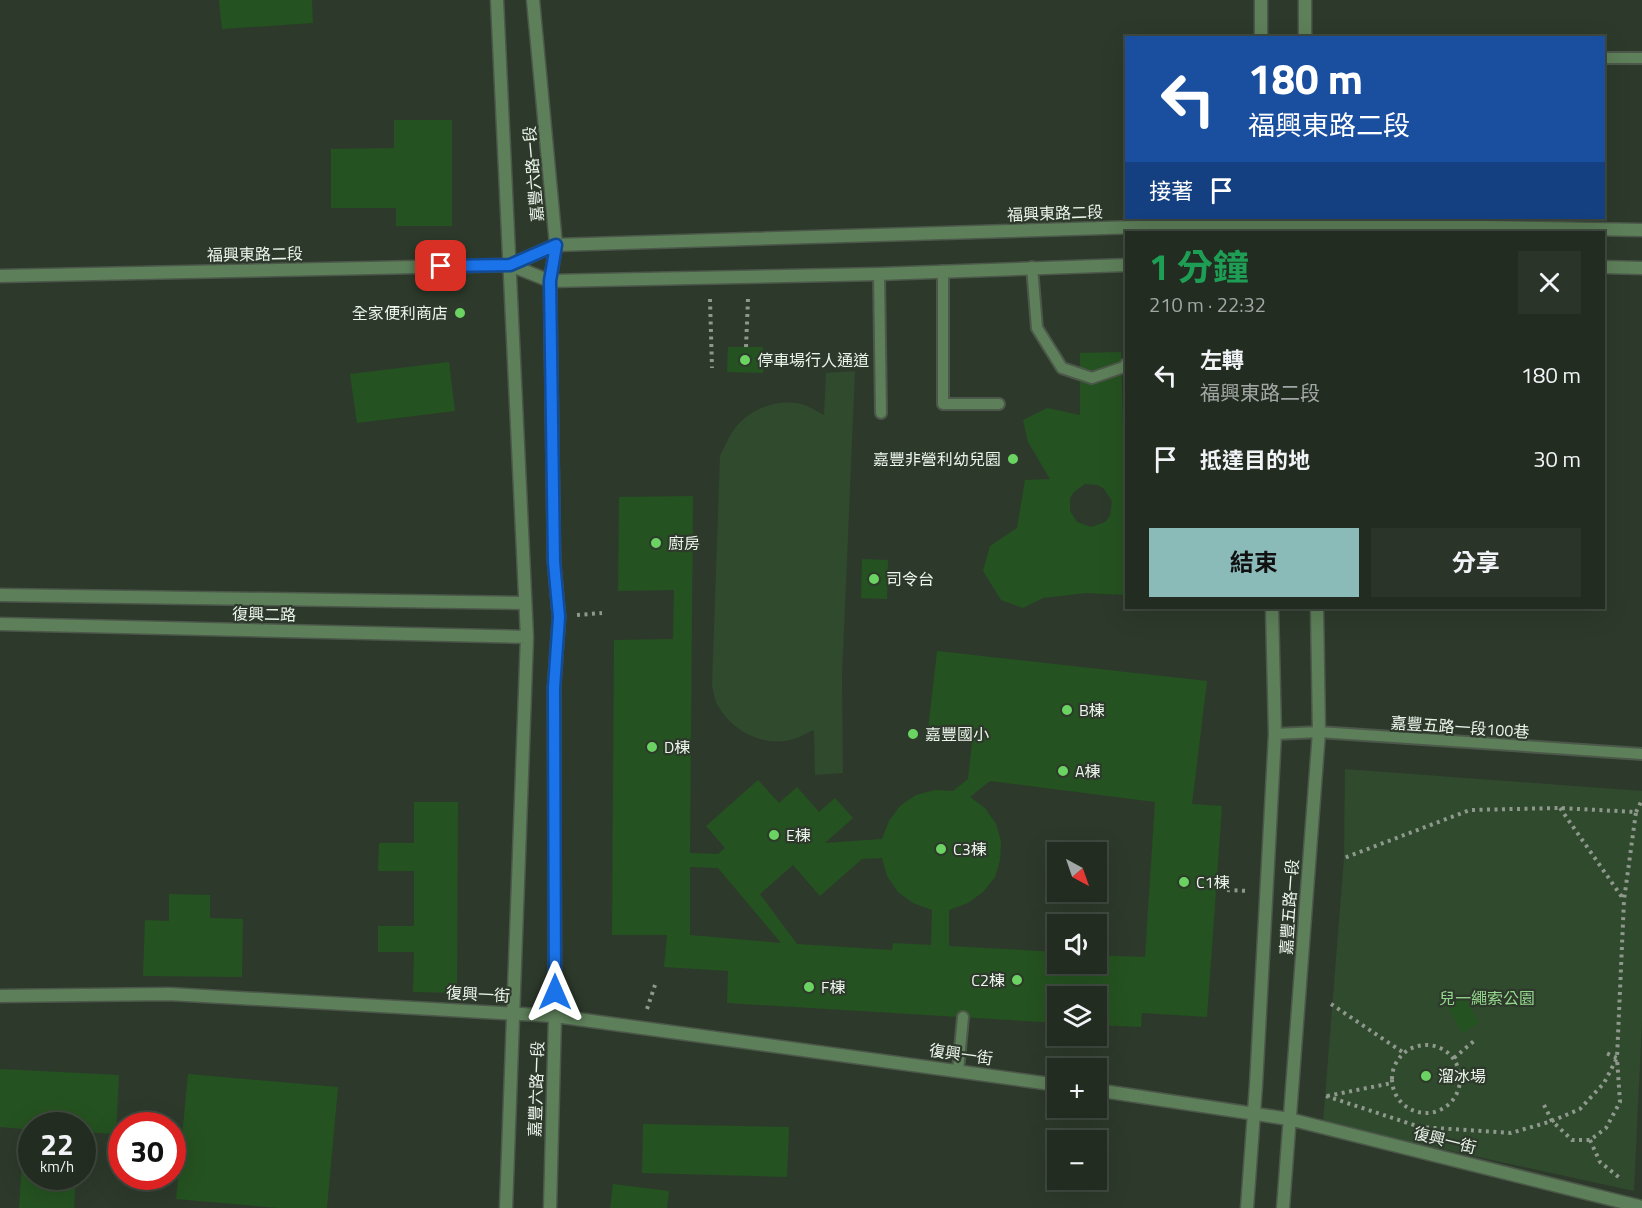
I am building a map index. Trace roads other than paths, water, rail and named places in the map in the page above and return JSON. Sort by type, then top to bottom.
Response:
[{"type":"street","name":"嘉豐六路一段","points":[[497,0],[527,637],[506,1208]]},
{"type":"street","name":"嘉豐六路一段","points":[[533,0],[556,245],[550,281],[554,562],[559,617],[554,688],[555,1016],[550,1208]]},
{"type":"street","points":[[1261,0],[1261,36]]},
{"type":"street","points":[[1305,0],[1305,36]]},
{"type":"street","name":"福興東路二段","points":[[0,276],[510,265],[556,245],[1265,224],[1642,230]]},
{"type":"street","name":"福興東路二段","points":[[510,265],[550,281],[879,274],[1125,265]]},
{"type":"street","points":[[1605,267],[1642,268]]},
{"type":"street","name":"復興二路","points":[[0,595],[525,603]]},
{"type":"street","name":"嘉豐五路一段","points":[[1247,1208],[1275,734],[1272,609]]},
{"type":"street","name":"嘉豐五路一段","points":[[1283,1208],[1319,732],[1317,609]]},
{"type":"street","name":"復興二路","points":[[0,624],[527,637]]},
{"type":"street","name":"復興一街","points":[[0,996],[169,994],[555,1016],[1047,1083]]},
{"type":"street","name":"復興一街","points":[[1107,1092],[1289,1119],[1642,1207]]},
{"type":"lane","points":[[1605,58],[1642,58]]},
{"type":"lane","points":[[1032,267],[1037,328],[1062,368],[1092,378],[1125,366]]},
{"type":"lane","points":[[943,271],[943,404],[999,404]]},
{"type":"lane","points":[[879,274],[881,413]]},
{"type":"lane","name":"嘉豐五路一段100巷","points":[[1275,734],[1319,732],[1642,754]]},
{"type":"lane","points":[[958,1071],[963,1017]]},
{"type":"place","name":"全家便利商店","points":[[460,313]]},
{"type":"place","name":"停車場行人通道","points":[[745,360]]},
{"type":"place","name":"嘉豐非營利幼兒園","points":[[1013,459]]},
{"type":"place","name":"廚房","points":[[656,543]]},
{"type":"place","name":"司令台","points":[[874,579]]},
{"type":"place","name":"B棟","points":[[1067,710]]},
{"type":"place","name":"嘉豐國小","points":[[913,734]]},
{"type":"place","name":"D棟","points":[[652,747]]},
{"type":"place","name":"A棟","points":[[1063,771]]},
{"type":"place","name":"E棟","points":[[774,835]]},
{"type":"place","name":"C3棟","points":[[941,849]]},
{"type":"place","name":"C1棟","points":[[1184,882]]},
{"type":"place","name":"C2棟","points":[[1017,980]]},
{"type":"place","name":"F棟","points":[[809,987]]},
{"type":"place","name":"溜冰場","points":[[1426,1076]]},
{"type":"park label","name":"兒一繩索公園","points":[[1487,998]]}]
